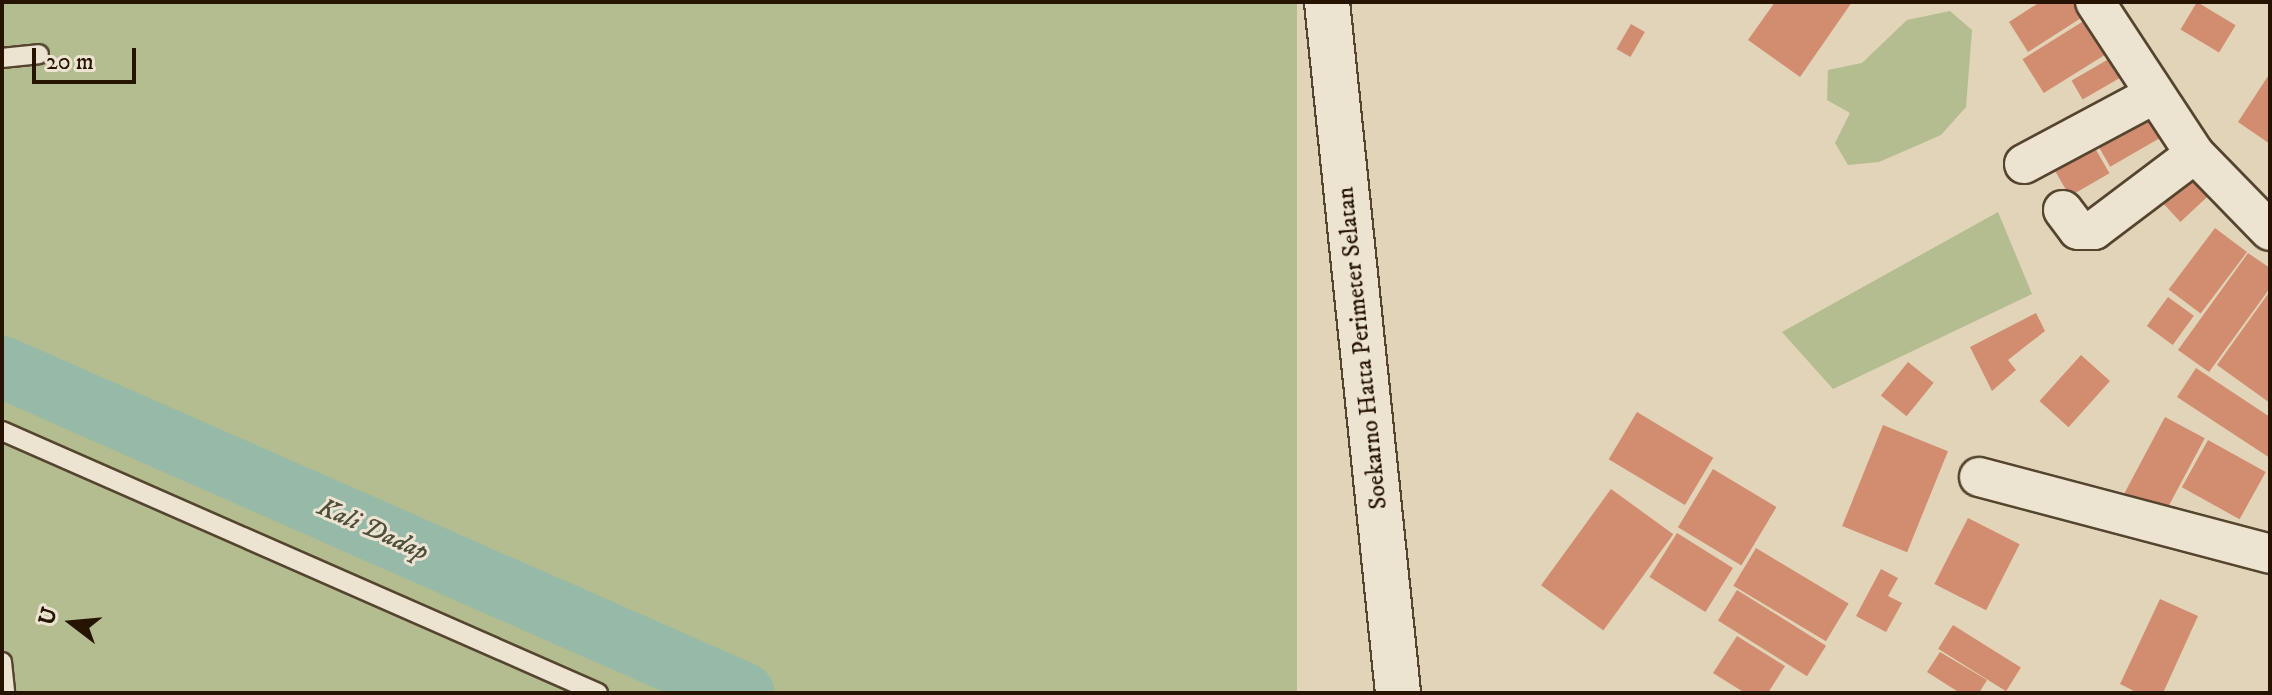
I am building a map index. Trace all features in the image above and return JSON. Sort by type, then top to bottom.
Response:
[{"type":"main road","name":"Soekarno Hatta Perimeter Selatan","points":[[1327,2],[1398,693]]},
{"type":"street","points":[[2095,2],[2153,95],[2195,154],[2270,231]]},
{"type":"street","points":[[2024,164],[2153,95]]},
{"type":"street","points":[[2063,210],[2078,230],[2094,230],[2195,154]]},
{"type":"street","points":[[1979,477],[2270,554]]},
{"type":"lane","points":[[2,58],[39,54]]},
{"type":"lane","points":[[2,431],[598,693]]},
{"type":"lane","points":[[2,662],[5,693]]},
{"type":"green space","points":[[2,2],[1297,2],[1297,693],[2,693]]},
{"type":"green space","points":[[1950,11],[1972,30],[1966,107],[1941,135],[1879,162],[1848,165],[1835,143],[1850,113],[1827,100],[1828,70],[1862,63],[1907,20]]},
{"type":"green space","points":[[1998,212],[2032,294],[1833,389],[1782,332]]},
{"type":"building","points":[[1775,2],[1852,2],[1800,77],[1748,40]]},
{"type":"building","points":[[2040,2],[2087,2],[2092,11],[2028,52],[2009,22]]},
{"type":"building","points":[[2197,2],[2236,25],[2219,53],[2181,29]]},
{"type":"building","points":[[2098,12],[2119,46],[2044,93],[2023,59]]},
{"type":"building","points":[[1631,24],[1645,32],[1630,57],[1616,49]]},
{"type":"building","points":[[2114,56],[2125,75],[2083,100],[2072,80]]},
{"type":"building","points":[[2270,73],[2270,144],[2238,122]]},
{"type":"building","points":[[2145,105],[2163,136],[2110,167],[2092,136]]},
{"type":"building","points":[[2088,136],[2110,173],[2070,196],[2048,159]]},
{"type":"building","points":[[2188,167],[2212,193],[2180,222],[2157,196]]},
{"type":"building","points":[[2215,228],[2247,252],[2201,314],[2169,289]]},
{"type":"building","points":[[2248,253],[2270,268],[2270,288],[2209,372],[2178,350]]},
{"type":"building","points":[[2270,291],[2270,403],[2217,365]]},
{"type":"building","points":[[2168,297],[2194,316],[2173,345],[2147,326]]},
{"type":"building","points":[[2036,313],[2045,331],[2008,360],[2016,370],[1992,391],[1970,347]]},
{"type":"building","points":[[2081,355],[2110,381],[2068,427],[2040,401]]},
{"type":"building","points":[[1908,362],[1934,383],[1907,416],[1881,395]]},
{"type":"building","points":[[2196,368],[2270,417],[2270,458],[2177,397]]},
{"type":"building","points":[[1637,412],[1713,458],[1685,505],[1609,459]]},
{"type":"building","points":[[2165,417],[2205,438],[2163,517],[2123,496]]},
{"type":"building","points":[[1883,425],[1948,451],[1907,552],[1842,526]]},
{"type":"building","points":[[2208,440],[2266,472],[2240,519],[2182,487]]},
{"type":"building","points":[[1713,469],[1776,507],[1741,565],[1678,527]]},
{"type":"building","points":[[1611,489],[1673,534],[1603,631],[1541,585]]},
{"type":"building","points":[[1968,518],[2020,544],[1986,610],[1934,584]]},
{"type":"building","points":[[1677,533],[1733,568],[1705,612],[1649,577]]},
{"type":"building","points":[[1756,548],[1849,604],[1826,641],[1733,586]]},
{"type":"building","points":[[1881,569],[1898,578],[1888,596],[1902,603],[1886,632],[1856,616]]},
{"type":"building","points":[[1737,590],[1826,646],[1807,676],[1718,621]]},
{"type":"building","points":[[2160,599],[2198,616],[2163,693],[2138,693],[2120,684]]},
{"type":"building","points":[[1953,625],[2021,667],[2006,691],[1938,649]]},
{"type":"building","points":[[1737,636],[1785,666],[1768,693],[1745,693],[1713,673]]},
{"type":"building","points":[[1940,652],[1987,680],[1979,693],[1960,693],[1927,672]]},
{"type":"waterway","name":"Kali Dadap","points":[[2,367],[743,693]]}]
